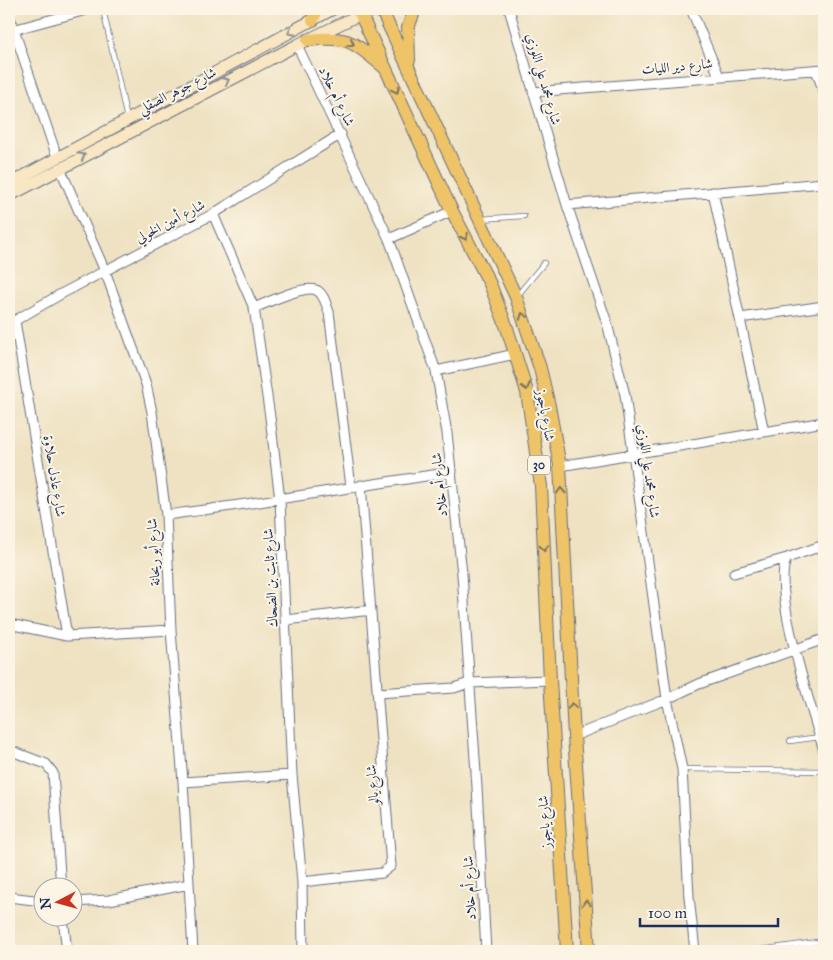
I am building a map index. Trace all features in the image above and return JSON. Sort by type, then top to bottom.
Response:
[{"type":"main road","name":"شارع ياجوز","points":[[381,9],[516,297],[545,387],[560,466],[574,736],[589,951]]},
{"type":"main road","points":[[412,75],[407,38],[409,23],[415,9]]},
{"type":"main road","name":"شارع ياجوز","points":[[359,11],[452,211],[493,292],[516,354],[527,392],[539,466],[567,951]]},
{"type":"main road","points":[[303,42],[336,37],[349,41],[387,70]]},
{"type":"street","points":[[11,30],[90,9]]},
{"type":"street","name":"شارع جوهر الصقلي","points":[[9,196],[127,119],[315,14],[333,9]]},
{"type":"street","name":"شارع جوهر الصقلي","points":[[9,184],[58,163],[303,42],[359,11],[381,9]]},
{"type":"street","name":"شارع محمد علي اللوزي","points":[[509,9],[567,205],[611,341],[625,395],[667,699],[682,769],[689,897],[695,951]]},
{"type":"street","points":[[691,9],[719,76]]},
{"type":"street","name":"شارع أبو ريحانة","points":[[9,15],[11,30],[58,163],[105,271],[146,384],[158,452],[166,515],[170,630],[183,782],[193,951]]},
{"type":"street","name":"شارع أم خلاد","points":[[303,42],[341,134],[389,239],[420,319],[436,371],[452,472],[478,787],[486,951]]},
{"type":"street","points":[[820,69],[824,92]]},
{"type":"street","name":"شارع دير الليات","points":[[533,92],[820,69]]},
{"type":"street","name":"شارع أمين الخولي","points":[[12,323],[61,294],[213,214],[341,134]]},
{"type":"street","points":[[567,205],[824,183]]},
{"type":"street","points":[[713,192],[764,432]]},
{"type":"street","points":[[389,239],[452,211]]},
{"type":"street","name":"شارع ثابت بن الضحاك","points":[[213,214],[254,308],[280,500],[292,775],[302,882],[303,951]]},
{"type":"street","points":[[254,308],[308,288],[317,290],[322,294],[328,312],[351,487]]},
{"type":"street","points":[[740,318],[824,306]]},
{"type":"street","name":"شارع عادل حلاوة","points":[[12,323],[67,636]]},
{"type":"street","points":[[436,371],[516,354]]},
{"type":"street","points":[[560,466],[633,452],[824,422]]},
{"type":"street","points":[[166,515],[280,500],[362,485],[452,472]]},
{"type":"street","name":"شارع يالو","points":[[302,882],[382,873],[390,869],[389,830],[362,485]]},
{"type":"street","points":[[734,573],[824,545]]},
{"type":"street","points":[[787,558],[783,571],[794,649],[824,751]]},
{"type":"street","points":[[286,620],[371,610]]},
{"type":"street","points":[[9,624],[67,636],[170,630]]},
{"type":"street","points":[[574,736],[667,699],[699,684],[824,639]]},
{"type":"street","points":[[378,692],[454,688],[468,683],[550,680]]},
{"type":"street","points":[[9,750],[46,764],[54,773],[60,878]]},
{"type":"street","points":[[183,782],[292,775]]},
{"type":"street","points":[[82,901],[109,900],[189,884]]},
{"type":"street","points":[[9,896],[32,899]]},
{"type":"street","points":[[65,928],[67,951]]},
{"type":"lane","points":[[103,9],[127,119]]},
{"type":"lane","points":[[481,219],[524,216]]},
{"type":"lane","points":[[516,297],[544,262]]},
{"type":"lane","points":[[790,741],[820,737]]},
{"type":"lane","points":[[682,769],[824,771]]},
{"type":"lane","points":[[752,951],[824,941]]}]
